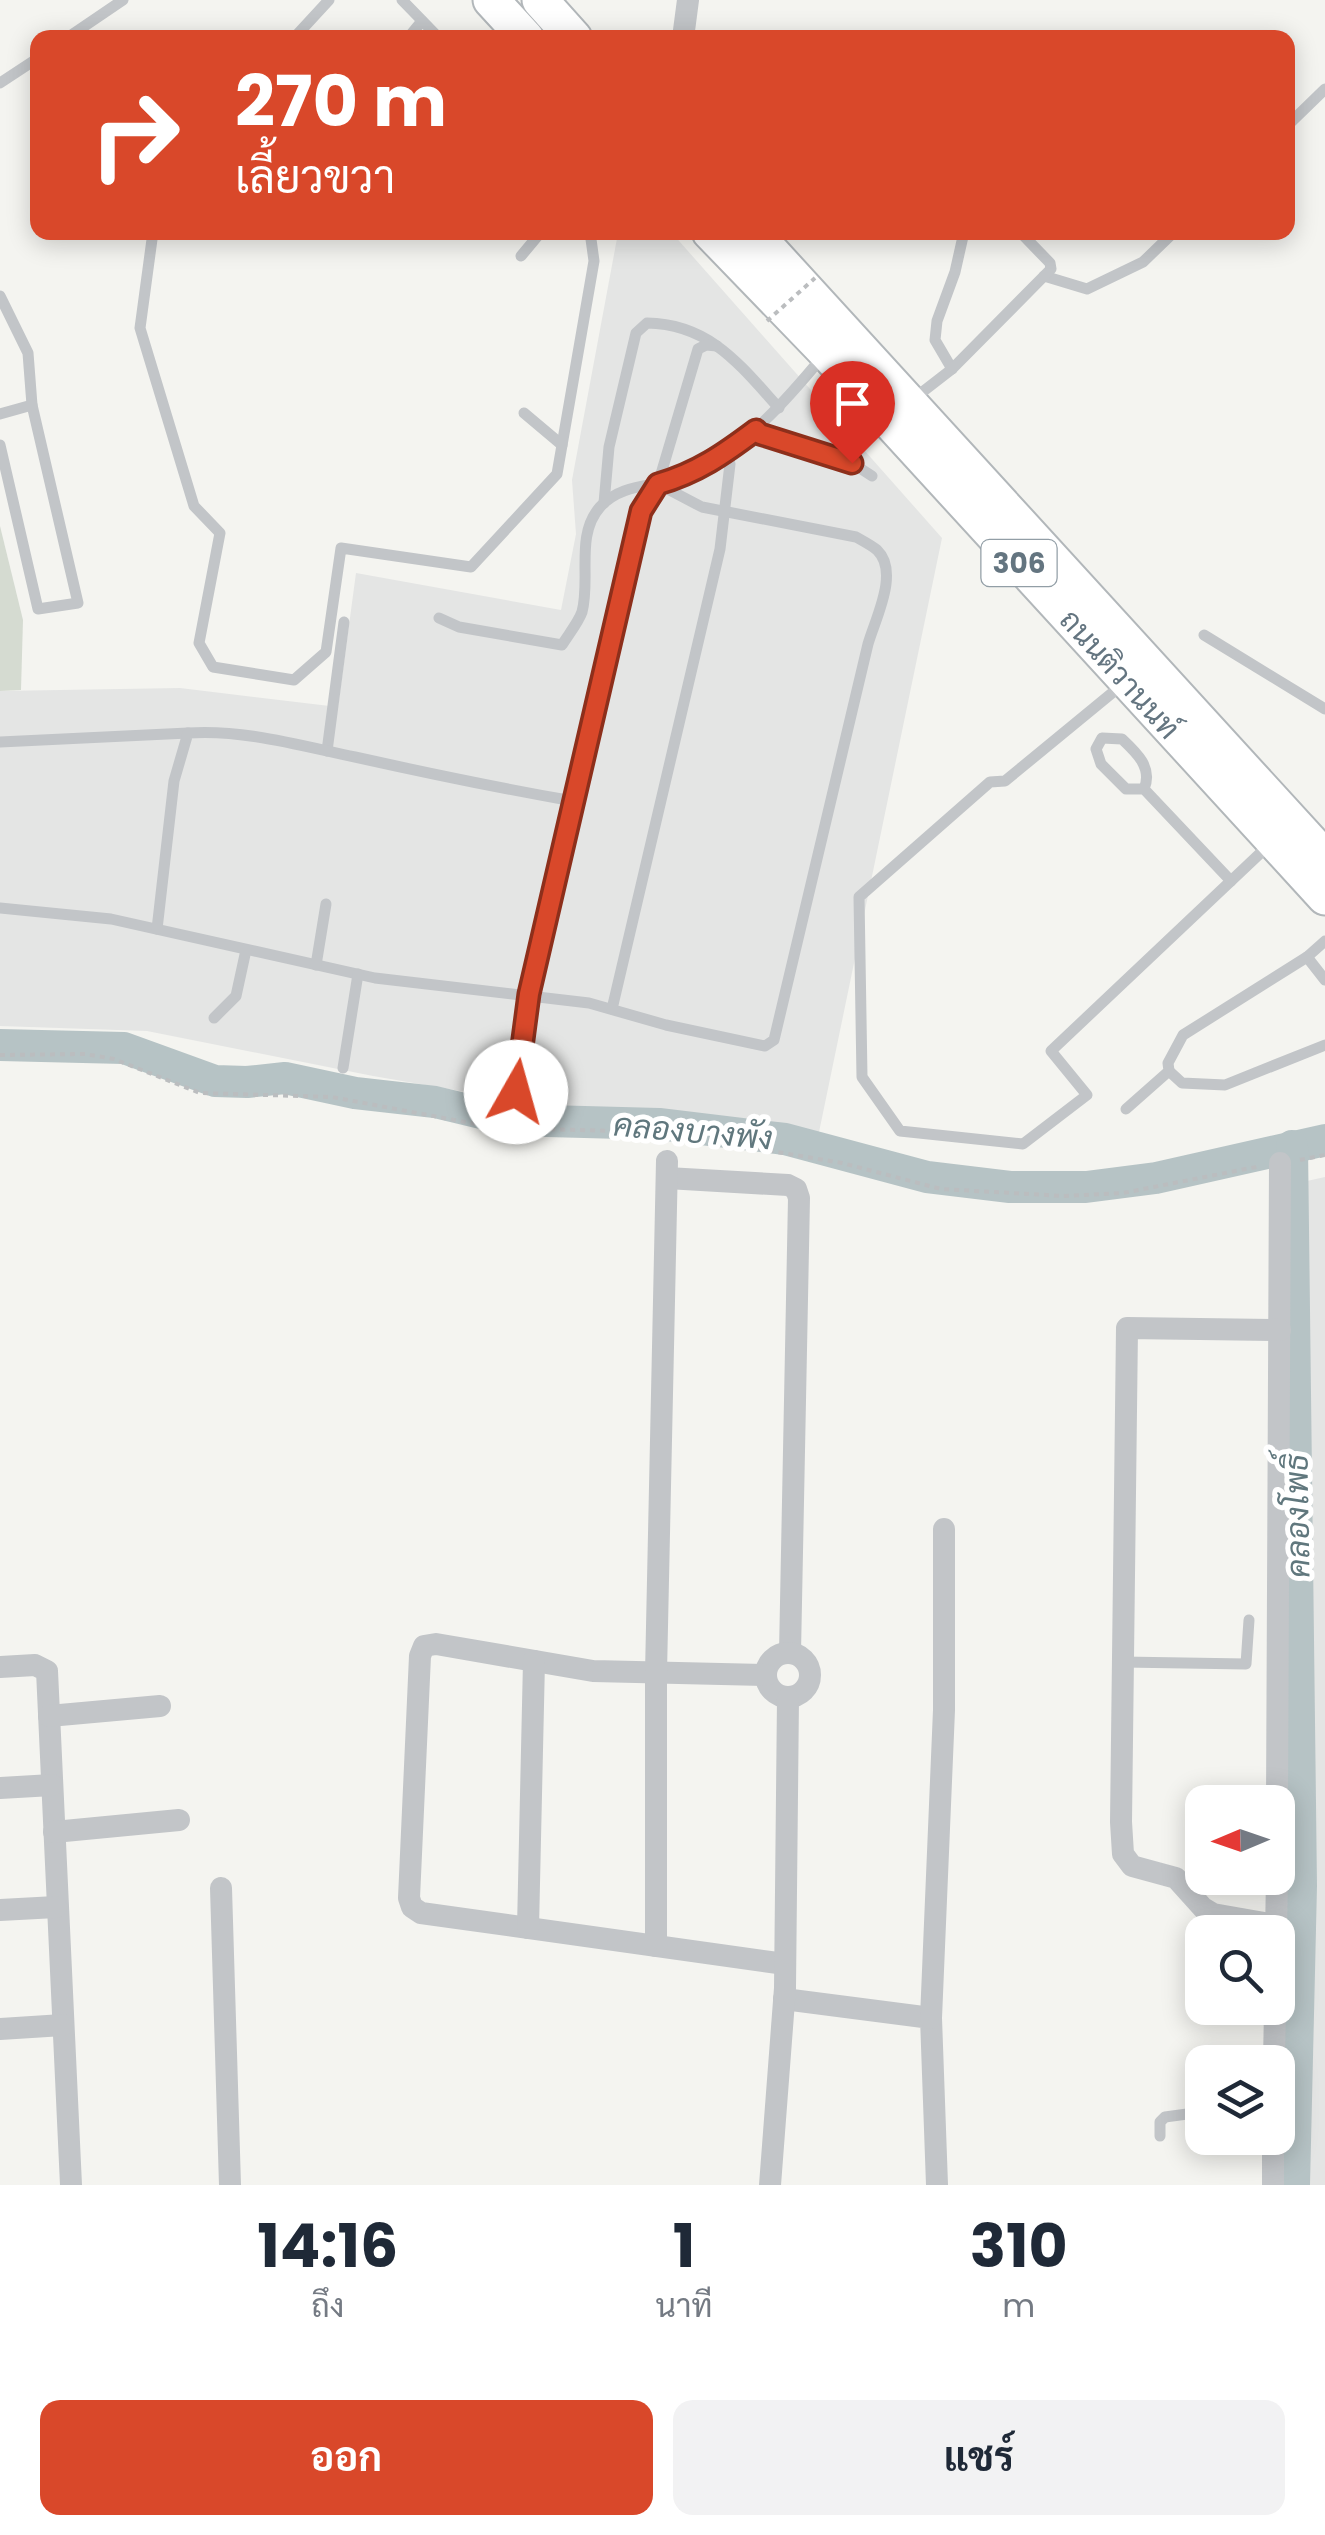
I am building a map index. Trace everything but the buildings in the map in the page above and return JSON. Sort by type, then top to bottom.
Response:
[{"type":"main road","points":[[491,0],[519,30]]},
{"type":"main road","points":[[540,0],[567,30]]},
{"type":"main road","name":"ถนนติวานนท์","points":[[719,240],[840,354],[1127,681],[1325,897]]},
{"type":"main road","name":"ถนนติวานนท์","points":[[759,240],[840,354],[908,403],[1325,858]]},
{"type":"street","points":[[685,30],[688,0]]},
{"type":"street","points":[[1278,1785],[1280,1163]]},
{"type":"street","points":[[656,1946],[656,1673],[667,1169],[788,1185],[796,1189],[799,1198],[790,1653]]},
{"type":"street","points":[[1217,1915],[1203,1908],[1176,1878],[1126,1862],[1122,1822],[1127,1328],[1280,1330]]},
{"type":"street","points":[[937,2185],[930,2018],[944,1710],[944,1529]]},
{"type":"street","points":[[766,1674],[592,1672],[436,1644],[424,1646],[420,1656],[409,1898],[412,1908],[421,1914],[785,1964]]},
{"type":"street","points":[[790,1653],[805,1660],[810,1676],[804,1692],[788,1698],[772,1691],[766,1674],[773,1658],[790,1653]]},
{"type":"street","points":[[528,1928],[534,1661]]},
{"type":"street","points":[[0,1667],[35,1665],[47,1670],[71,2185]]},
{"type":"street","points":[[770,2185],[784,1999],[788,1698]]},
{"type":"street","points":[[49,1716],[160,1706]]},
{"type":"street","points":[[0,1788],[52,1786]]},
{"type":"street","points":[[54,1832],[179,1820]]},
{"type":"street","points":[[221,1888],[230,2185]]},
{"type":"street","points":[[0,1910],[56,1906]]},
{"type":"street","points":[[784,1999],[930,2018]]},
{"type":"street","points":[[0,2029],[63,2026]]},
{"type":"street","points":[[1273,2155],[1273,2185]]},
{"type":"lane","points":[[79,30],[123,0]]},
{"type":"lane","points":[[301,30],[329,0]]},
{"type":"lane","points":[[402,0],[430,30]]},
{"type":"lane","points":[[415,30],[422,21]]},
{"type":"lane","points":[[0,83],[30,63]]},
{"type":"lane","points":[[1295,118],[1325,89]]},
{"type":"lane","points":[[152,240],[140,328],[194,506],[220,532],[199,643],[213,668],[294,680],[326,652],[341,548],[471,567],[556,474],[594,261],[591,240]]},
{"type":"lane","points":[[521,256],[535,240]]},
{"type":"lane","points":[[952,370],[935,340],[937,320],[962,240]]},
{"type":"lane","points":[[908,403],[952,370],[1051,269],[1028,240]]},
{"type":"lane","points":[[1044,276],[1087,290],[1143,262],[1166,240]]},
{"type":"lane","points":[[0,296],[28,353],[32,406],[78,603],[38,609],[0,444]]},
{"type":"lane","points":[[604,504],[610,447],[636,332],[647,323],[704,335],[780,408]]},
{"type":"lane","points":[[516,1092],[529,994],[641,511],[658,484],[698,349],[717,346]]},
{"type":"lane","points":[[439,618],[459,627],[562,644],[582,612],[588,526],[604,504],[619,490],[688,476],[756,430],[840,354]]},
{"type":"lane","points":[[0,414],[32,406]]},
{"type":"lane","points":[[524,414],[562,445]]},
{"type":"lane","points":[[756,430],[852,463],[872,476]]},
{"type":"lane","points":[[612,1008],[716,567],[730,464],[727,451]]},
{"type":"lane","points":[[0,908],[112,918],[358,974],[612,1008],[666,1026],[765,1046],[774,1040],[886,580],[886,562],[876,549],[856,536],[724,513],[680,498],[658,484]]},
{"type":"lane","points":[[327,751],[344,622]]},
{"type":"lane","points":[[1204,634],[1325,709]]},
{"type":"lane","points":[[1127,681],[1006,781],[990,782],[860,896],[862,1077],[900,1131],[1023,1144],[1087,1094],[1051,1051],[1274,841]]},
{"type":"lane","points":[[1083,717],[1102,738],[1122,739],[1145,765],[1148,778],[1144,790]]},
{"type":"lane","points":[[0,742],[210,732],[327,751],[573,801]]},
{"type":"lane","points":[[156,929],[174,781],[188,733]]},
{"type":"lane","points":[[1102,738],[1096,749],[1101,764],[1126,789],[1144,790],[1231,881]]},
{"type":"lane","points":[[316,965],[326,904]]},
{"type":"lane","points":[[1325,941],[1307,957],[1184,1035],[1168,1063],[1169,1071],[1182,1083],[1225,1085],[1325,1045]]},
{"type":"lane","points":[[214,1018],[236,996],[246,950]]},
{"type":"lane","points":[[1307,957],[1325,980]]},
{"type":"lane","points":[[343,1068],[358,974]]},
{"type":"lane","points":[[1126,1109],[1169,1071]]},
{"type":"lane","points":[[1124,1662],[1246,1664],[1249,1620]]},
{"type":"lane","points":[[1160,2136],[1164,2116],[1185,2114]]},
{"type":"path","points":[[767,321],[815,278]]},
{"type":"path","points":[[0,1055],[85,1054],[114,1059],[200,1093],[332,1097],[497,1128],[659,1132],[809,1156],[941,1189],[1064,1196],[1123,1193],[1280,1163]]},
{"type":"path","points":[[1304,1159],[1325,1156]]},
{"type":"shaded area","points":[[617,240],[678,240],[942,538],[818,1137],[565,1109],[147,1031],[0,1026],[0,691],[180,688],[338,707],[356,573],[561,610],[576,534],[572,480]]},
{"type":"shaded area","points":[[0,526],[23,620],[21,690],[0,691]]},
{"type":"shaded area","points":[[1325,1177],[1325,2185],[1300,2185],[1307,1181]]},
{"type":"waterway","name":"คลองบางพัง","points":[[0,1045],[124,1048],[215,1081],[285,1078],[355,1093],[435,1102],[510,1120],[659,1124],[785,1139],[927,1177],[1010,1187],[1086,1187],[1156,1178],[1325,1140]]},
{"type":"waterway","name":"คลองโพธิ์","points":[[1292,1146],[1301,1886],[1294,2185]]},
{"type":"route","points":[[516,1092],[529,994],[641,511],[658,484],[688,476],[756,430],[852,463]]}]
